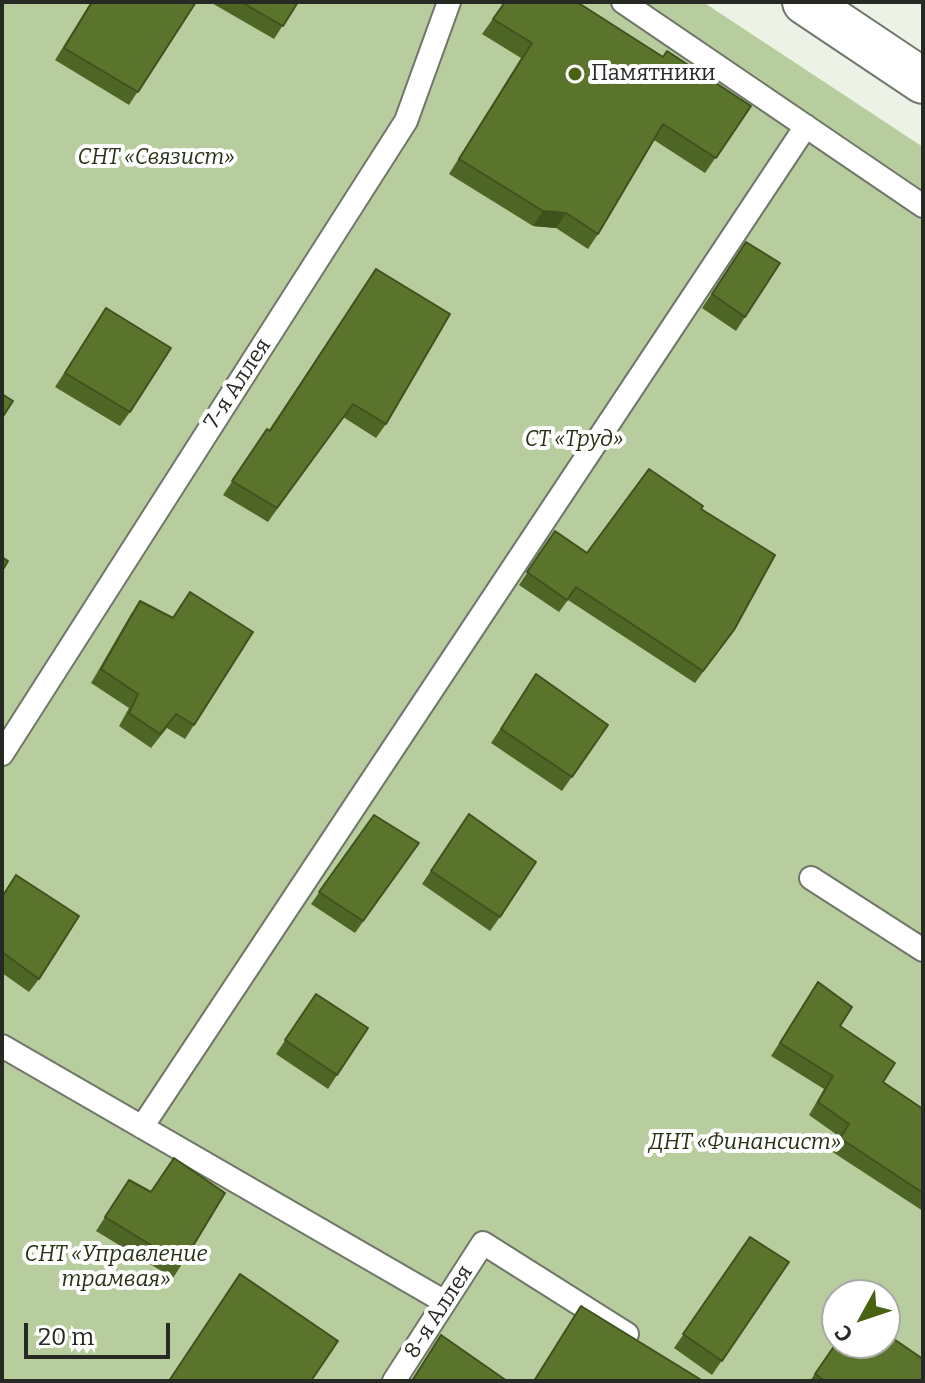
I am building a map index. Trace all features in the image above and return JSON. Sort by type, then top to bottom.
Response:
[{"type":"main road","points":[[805,2],[923,81]]},
{"type":"lane","name":"7-я Аллея","points":[[2,754],[406,121],[449,2]]},
{"type":"lane","points":[[623,2],[923,206]]},
{"type":"lane","points":[[142,1127],[806,126]]},
{"type":"lane","points":[[811,878],[923,950]]},
{"type":"lane","points":[[2,1046],[445,1302]]},
{"type":"lane","name":"8-я Аллея","points":[[394,1381],[483,1243],[649,1348]]},
{"type":"green space","name":"СТ «Труд»","points":[[2,2],[703,2],[923,147],[923,1381],[2,1381]]},
{"type":"building","points":[[92,2],[196,2],[138,92],[64,48]]},
{"type":"building","points":[[241,2],[298,2],[283,26]]},
{"type":"building","points":[[505,2],[577,2],[663,57],[667,51],[751,106],[716,158],[663,124],[598,234],[566,213],[543,211],[459,159],[532,43],[493,19]]},
{"type":"building","points":[[746,242],[780,263],[745,317],[712,294]]},
{"type":"building","points":[[376,269],[450,314],[386,424],[353,404],[277,508],[232,481],[267,429],[270,431]]},
{"type":"building","points":[[106,308],[171,348],[130,412],[65,373]]},
{"type":"building","points":[[2,394],[13,401],[2,418]]},
{"type":"building","points":[[649,469],[703,506],[701,509],[775,555],[734,630],[703,671],[576,587],[567,600],[527,572],[555,531],[587,553]]},
{"type":"building","points":[[2,557],[8,561],[2,571]]},
{"type":"building","points":[[190,592],[253,632],[194,725],[176,714],[160,734],[129,713],[138,694],[101,669],[140,601],[173,618]]},
{"type":"building","points":[[536,674],[608,725],[572,777],[501,729]]},
{"type":"building","points":[[469,814],[536,862],[500,917],[431,871]]},
{"type":"building","points":[[374,815],[419,843],[363,921],[319,892]]},
{"type":"building","points":[[16,875],[79,916],[39,979],[2,952],[2,897]]},
{"type":"building","points":[[818,982],[852,1007],[840,1026],[895,1063],[883,1082],[923,1109],[923,1193],[840,1138],[849,1124],[818,1102],[833,1076],[780,1043]]},
{"type":"building","points":[[316,994],[368,1028],[337,1075],[285,1040]]},
{"type":"building","points":[[174,1158],[225,1193],[182,1264],[105,1217],[129,1180],[151,1192]]},
{"type":"building","points":[[750,1237],[789,1262],[722,1361],[683,1334]]},
{"type":"building","points":[[240,1274],[338,1341],[311,1381],[169,1381]]},
{"type":"building","points":[[581,1306],[703,1381],[534,1381]]},
{"type":"building","points":[[441,1335],[507,1381],[412,1381]]},
{"type":"building","points":[[901,1344],[923,1359],[923,1381],[825,1381],[815,1374],[825,1359],[901,1359]]},
{"type":"place","name":"Памятники","points":[[575,74]]},
{"type":"park label","name":"СНТ «Связист»","points":[[156,158]]},
{"type":"park label","name":"ДНТ «Финансист»","points":[[745,1143]]},
{"type":"park label","name":"СНТ «Управление трамвая»","points":[[116,1268]]}]
